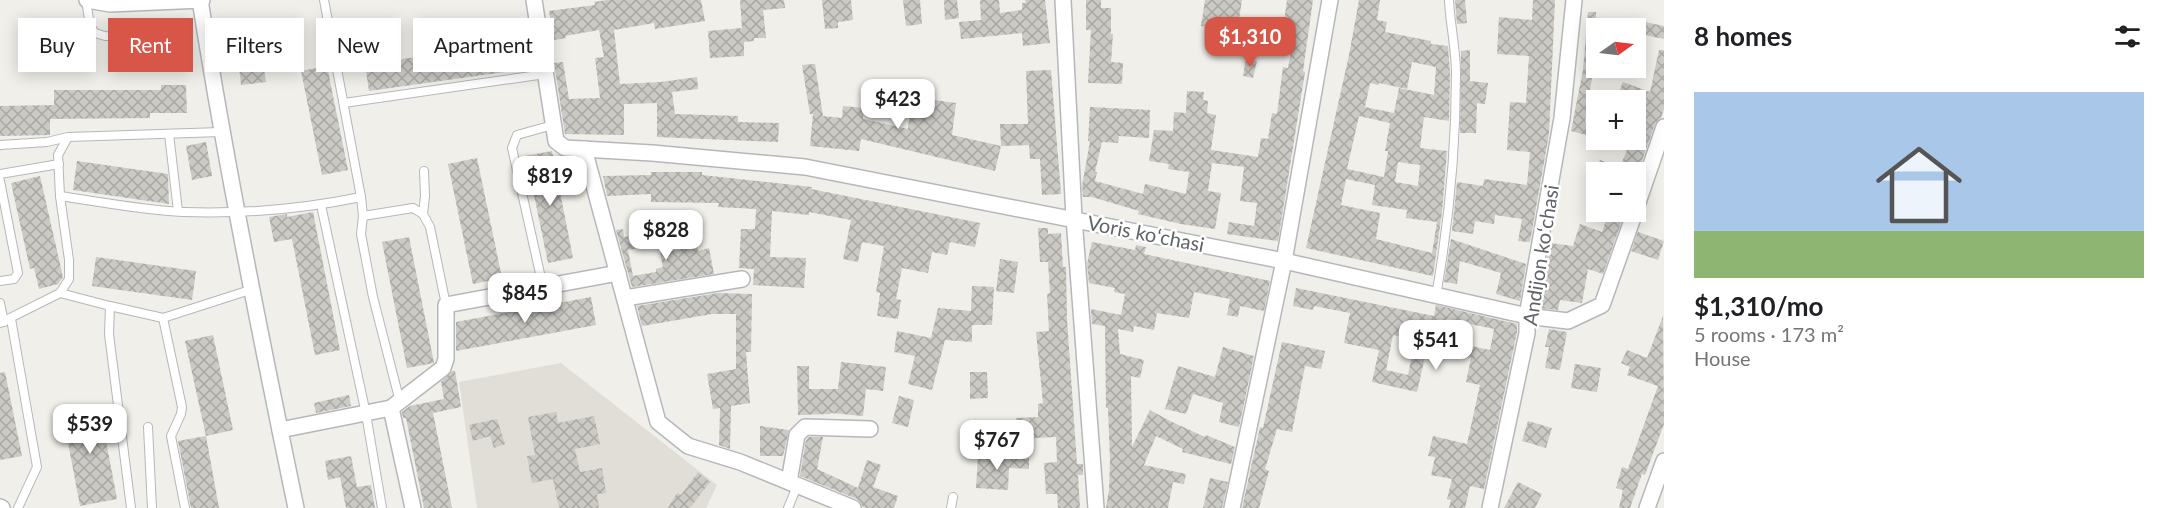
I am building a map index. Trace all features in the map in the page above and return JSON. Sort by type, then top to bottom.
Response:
[{"type":"street","points":[[87,0],[110,4],[201,0],[221,132],[296,508]]},
{"type":"street","points":[[534,0],[553,125]]},
{"type":"street","points":[[1063,0],[1074,218],[1096,508]]},
{"type":"street","points":[[1232,508],[1284,261],[1330,0]]},
{"type":"street","name":"Andijon koʻchasi","points":[[1490,508],[1527,333],[1527,316],[1562,118],[1574,0]]},
{"type":"street","name":"Voris koʻchasi","points":[[553,125],[556,141],[565,148],[652,153],[805,167],[989,204],[1074,218],[1284,261],[1527,316],[1568,321],[1602,305],[1631,222]]},
{"type":"street","name":"Voris koʻchasi","points":[[1646,180],[1664,128]]},
{"type":"street","points":[[584,149],[658,422],[688,446],[740,462],[791,483],[826,503],[853,508]]},
{"type":"street","points":[[280,430],[366,414],[395,405],[443,368],[446,359],[446,305],[618,273]]},
{"type":"street","points":[[625,298],[742,279]]},
{"type":"street","points":[[395,405],[413,508]]},
{"type":"street","points":[[791,483],[799,430],[805,427],[870,429]]},
{"type":"street","points":[[1647,508],[1664,461]]},
{"type":"lane","points":[[87,0],[90,26],[95,33],[108,36]]},
{"type":"lane","points":[[324,0],[361,196],[362,234],[373,297],[395,405]]},
{"type":"lane","points":[[1436,296],[1445,241],[1454,155],[1456,70],[1449,0]]},
{"type":"lane","points":[[344,103],[545,74]]},
{"type":"lane","points":[[543,287],[512,148],[517,135],[553,125]]},
{"type":"lane","points":[[0,145],[47,142],[68,137],[221,132]]},
{"type":"lane","points":[[169,134],[178,212]]},
{"type":"lane","points":[[5,322],[60,293],[69,279],[58,155],[68,137]]},
{"type":"lane","points":[[0,174],[59,164]]},
{"type":"lane","points":[[423,214],[424,171]]},
{"type":"lane","points":[[0,182],[18,273],[14,279],[0,281]]},
{"type":"lane","points":[[60,196],[178,212],[236,211],[321,205],[361,196]]},
{"type":"lane","points":[[321,205],[366,414],[382,508]]},
{"type":"lane","points":[[363,216],[413,208],[423,214],[430,227],[446,305]]},
{"type":"lane","points":[[60,293],[163,318],[253,289]]},
{"type":"lane","points":[[0,303],[37,467],[18,508]]},
{"type":"lane","points":[[110,306],[109,334],[131,508]]},
{"type":"lane","points":[[163,318],[182,407],[171,436],[184,508]]},
{"type":"lane","points":[[148,428],[152,508]]},
{"type":"lane","points":[[788,508],[795,490],[791,483]]},
{"type":"lane","points":[[951,508],[953,497]]},
{"type":"shaded area","points":[[561,363],[717,485],[706,508],[477,508],[459,382]]},
{"type":"building","points":[[701,0],[705,21],[655,29],[654,23],[614,30],[620,84],[697,77],[698,89],[672,92],[675,114],[738,116],[738,122],[779,123],[778,142],[657,137],[657,103],[624,104],[624,135],[565,134],[554,63],[563,62],[569,99],[600,98],[595,58],[604,57],[599,30],[554,40],[554,18],[550,18],[549,11],[595,5],[594,2]]},
{"type":"building","points":[[740,0],[784,0],[785,8],[763,10],[766,38],[754,38],[754,41],[744,42],[744,56],[710,58],[708,31],[742,28]]},
{"type":"building","points":[[822,0],[851,0],[853,20],[838,22],[838,28],[825,29]]},
{"type":"building","points":[[903,0],[920,0],[922,24],[906,26]]},
{"type":"building","points":[[944,0],[957,0],[959,18],[945,20]]},
{"type":"building","points":[[980,0],[999,0],[1000,13],[1022,10],[1022,3],[1026,3],[1025,0],[1045,0],[1050,43],[1023,46],[1022,33],[961,39],[959,22],[981,20]]},
{"type":"building","points":[[1086,0],[1101,0],[1101,8],[1111,8],[1111,34],[1113,34],[1111,62],[1123,63],[1122,84],[1088,83],[1091,30],[1086,30]]},
{"type":"building","points":[[1205,0],[1242,0],[1237,32],[1201,26]]},
{"type":"building","points":[[1287,0],[1313,0],[1303,71],[1305,72],[1278,241],[1227,234],[1229,222],[1254,226],[1257,203],[1240,201],[1244,167],[1212,163],[1208,191],[1221,193],[1215,229],[1138,214],[1139,211],[1092,197],[1083,197],[1082,186],[1090,141],[1088,141],[1090,107],[1150,110],[1149,138],[1119,136],[1118,143],[1102,142],[1095,181],[1143,194],[1145,184],[1186,194],[1189,172],[1168,169],[1169,164],[1149,161],[1154,130],[1173,131],[1174,112],[1186,113],[1187,91],[1204,92],[1203,100],[1208,101],[1207,113],[1216,115],[1211,150],[1258,157],[1261,138],[1268,139],[1272,113],[1277,114],[1283,67],[1288,68],[1292,45],[1281,44]]},
{"type":"building","points":[[1359,0],[1380,0],[1377,20],[1387,22],[1385,32],[1448,46],[1449,121],[1424,117],[1420,148],[1447,151],[1442,212],[1433,276],[1306,248]],"holes":[[[1412,62],[1436,67],[1434,95],[1399,88],[1394,113],[1365,107],[1370,83],[1407,89]],[[1359,116],[1390,123],[1385,151],[1388,151],[1384,177],[1347,169]],[[1398,162],[1420,165],[1418,186],[1395,182]],[[1346,179],[1375,185],[1372,205],[1407,210],[1406,218],[1437,222],[1432,253],[1376,239],[1380,213],[1341,205]]]},
{"type":"building","points":[[1455,0],[1465,0],[1467,23],[1457,24]]},
{"type":"building","points":[[1533,0],[1555,0],[1549,134],[1530,242],[1518,241],[1522,219],[1495,215],[1494,224],[1475,221],[1473,234],[1452,231],[1457,182],[1483,186],[1484,179],[1527,185],[1530,152],[1507,150],[1510,102],[1526,103],[1529,56],[1497,54],[1499,17],[1532,20]]},
{"type":"building","points":[[1588,12],[1596,12],[1596,18],[1587,18]]},
{"type":"building","points":[[1646,22],[1664,26],[1664,39],[1646,35]]},
{"type":"building","points":[[1586,35],[1586,78],[1592,78],[1590,90],[1586,90],[1586,135],[1571,131],[1583,70]]},
{"type":"building","points":[[1470,50],[1470,81],[1488,83],[1485,104],[1477,103],[1476,133],[1460,133],[1461,51]]},
{"type":"building","points":[[1659,50],[1664,50],[1664,109],[1661,118],[1655,124],[1646,149],[1646,91],[1650,92]]},
{"type":"building","points":[[413,58],[413,72],[504,72],[369,91],[366,72],[401,72],[401,59]]},
{"type":"building","points":[[1246,59],[1257,61],[1253,78],[1243,76]]},
{"type":"building","points":[[815,64],[823,116],[842,118],[843,106],[864,108],[863,119],[908,129],[910,106],[926,107],[927,99],[956,103],[952,135],[1001,146],[995,171],[861,139],[859,151],[810,146],[813,114],[810,114],[802,65]]},
{"type":"building","points":[[316,68],[316,72],[328,72],[348,170],[322,175],[301,72]]},
{"type":"building","points":[[1051,70],[1061,194],[1042,195],[1040,159],[1030,159],[1029,145],[1001,146],[1000,124],[1028,124],[1026,71]]},
{"type":"building","points":[[240,72],[265,72],[266,82],[241,85]]},
{"type":"building","points":[[1623,82],[1645,90],[1620,90]]},
{"type":"building","points":[[161,85],[186,85],[187,113],[150,113],[150,118],[50,119],[50,135],[0,136],[0,106],[54,105],[54,90],[161,90]]},
{"type":"building","points":[[206,142],[212,176],[192,180],[186,146]]},
{"type":"building","points":[[1627,150],[1646,150],[1642,162],[1622,162]]},
{"type":"building","points":[[552,151],[573,258],[548,263],[526,156]]},
{"type":"building","points":[[477,158],[502,278],[473,284],[448,164]]},
{"type":"building","points":[[77,161],[168,174],[169,204],[73,190]]},
{"type":"building","points":[[651,172],[702,172],[702,175],[812,187],[811,189],[980,223],[975,247],[950,242],[947,255],[932,252],[928,273],[902,268],[896,299],[901,300],[898,319],[877,316],[880,293],[876,292],[884,246],[862,242],[858,262],[843,259],[851,220],[809,212],[809,215],[772,211],[770,257],[806,258],[804,288],[753,285],[754,269],[739,268],[741,229],[755,229],[756,209],[718,207],[719,203],[651,202],[651,194],[607,196],[603,176],[651,175]]},
{"type":"building","points":[[40,176],[63,277],[58,284],[39,289],[34,268],[30,269],[11,183]]},
{"type":"building","points":[[313,212],[340,350],[315,355],[292,239],[274,242],[269,217],[287,214],[287,217]]},
{"type":"building","points":[[1606,222],[1621,222],[1603,274],[1588,269],[1582,303],[1560,300],[1558,310],[1538,308],[1550,243],[1573,246],[1580,224],[1602,232]]},
{"type":"building","points":[[1038,228],[1048,228],[1048,234],[1061,233],[1063,267],[1066,267],[1067,319],[1077,464],[1083,464],[1083,475],[1078,475],[1080,508],[1058,508],[1057,494],[1046,494],[1044,463],[1057,462],[1056,437],[979,441],[979,420],[1016,422],[1016,418],[1038,417],[1038,404],[1043,403],[1036,332],[1049,331],[1047,294],[1050,293],[1048,262],[1040,262]]},
{"type":"building","points":[[623,229],[624,237],[659,232],[661,245],[628,250],[633,276],[656,272],[656,269],[663,267],[660,253],[697,246],[698,251],[709,248],[714,274],[632,287],[616,230]]},
{"type":"building","points":[[1638,232],[1664,241],[1658,260],[1631,251]]},
{"type":"building","points":[[409,237],[434,363],[407,368],[382,242]]},
{"type":"building","points":[[1451,239],[1526,264],[1520,301],[1496,294],[1501,273],[1460,261],[1457,284],[1444,282]]},
{"type":"building","points":[[1092,242],[1135,250],[1136,245],[1146,247],[1144,254],[1270,281],[1264,311],[1240,306],[1238,317],[1227,315],[1230,299],[1194,292],[1189,318],[1157,313],[1154,330],[1134,326],[1133,332],[1118,329],[1120,354],[1144,360],[1140,378],[1131,376],[1132,447],[1150,410],[1205,437],[1206,435],[1235,447],[1231,464],[1182,452],[1183,449],[1156,436],[1144,465],[1186,474],[1184,484],[1173,482],[1168,508],[1106,508],[1110,461],[1108,408],[1106,408],[1105,326],[1092,324],[1091,309],[1121,315],[1125,294],[1114,292],[1115,288],[1089,283],[1087,264]]},
{"type":"building","points":[[96,257],[196,271],[192,300],[92,286]]},
{"type":"building","points":[[1000,259],[1018,262],[1014,293],[996,291]]},
{"type":"building","points":[[972,286],[994,287],[992,325],[972,325],[972,342],[945,340],[932,390],[908,384],[915,356],[894,352],[897,331],[931,338],[938,308],[971,311]]},
{"type":"building","points":[[1296,288],[1434,316],[1436,305],[1517,324],[1484,489],[1470,486],[1465,508],[1449,508],[1451,500],[1447,499],[1452,479],[1431,475],[1435,457],[1428,456],[1433,436],[1467,444],[1480,385],[1466,382],[1471,358],[1427,348],[1417,392],[1372,382],[1379,350],[1344,343],[1350,313],[1314,306],[1313,310],[1293,306]],"holes":[[[1447,319],[1494,329],[1490,350],[1442,340]],[[1393,335],[1415,340],[1408,375],[1386,370]]]},
{"type":"building","points":[[718,293],[752,294],[751,352],[746,352],[750,403],[731,406],[730,449],[719,445],[720,408],[713,409],[707,374],[736,369],[736,314],[712,314],[642,326],[637,306]]},
{"type":"building","points":[[591,297],[596,325],[456,351],[456,322]]},
{"type":"building","points":[[1663,316],[1664,424],[1630,508],[1619,508],[1623,490],[1616,488],[1622,467],[1628,469],[1658,386],[1627,375],[1630,367],[1621,363],[1627,350],[1647,358]]},
{"type":"building","points":[[1549,329],[1567,332],[1560,370],[1545,368],[1549,347],[1545,347]]},
{"type":"building","points":[[213,335],[233,430],[206,436],[185,341]]},
{"type":"building","points":[[1282,342],[1325,351],[1321,369],[1305,366],[1292,432],[1277,429],[1265,469],[1269,471],[1259,508],[1242,508],[1260,427],[1263,428]]},
{"type":"building","points":[[1223,347],[1254,356],[1239,427],[1219,422],[1223,403],[1193,394],[1186,414],[1165,409],[1178,366],[1215,377]]},
{"type":"building","points":[[841,362],[886,367],[883,391],[866,389],[863,416],[831,413],[798,415],[797,366],[809,366],[809,389],[838,389]]},
{"type":"building","points":[[1575,364],[1601,368],[1597,392],[1571,388]]},
{"type":"building","points":[[452,371],[455,371],[461,407],[433,413],[452,508],[424,508],[406,418],[403,418],[402,412],[410,406],[444,399],[441,382]]},
{"type":"building","points":[[5,372],[22,456],[0,460],[0,373]]},
{"type":"building","points":[[970,372],[987,372],[988,398],[970,399]]},
{"type":"building","points":[[349,395],[351,406],[316,413],[314,403]]},
{"type":"building","points":[[899,396],[914,400],[908,427],[892,423]]},
{"type":"building","points":[[99,404],[117,499],[80,506],[62,411]]},
{"type":"building","points":[[556,412],[558,423],[594,416],[600,444],[575,449],[580,472],[602,468],[606,493],[597,494],[599,508],[559,508],[553,479],[532,483],[527,456],[535,455],[528,417]]},
{"type":"building","points":[[497,419],[505,444],[494,448],[490,436],[473,441],[469,425]]},
{"type":"building","points":[[1528,421],[1552,428],[1546,448],[1522,441]]},
{"type":"building","points":[[760,426],[789,430],[783,456],[760,456]]},
{"type":"building","points":[[206,436],[219,508],[191,508],[178,441]]},
{"type":"building","points":[[809,437],[823,437],[817,469],[858,488],[867,460],[881,465],[873,487],[898,496],[894,508],[863,507],[857,499],[800,476],[806,440]]},
{"type":"building","points":[[978,455],[1029,458],[1029,469],[1009,468],[1008,490],[976,488]]},
{"type":"building","points":[[351,456],[357,487],[371,485],[375,508],[346,508],[340,477],[328,480],[325,461]]},
{"type":"building","points":[[698,472],[710,482],[690,508],[668,508],[677,493],[681,495]]},
{"type":"building","points":[[1210,478],[1228,482],[1222,508],[1203,508]]},
{"type":"building","points":[[1518,482],[1542,494],[1535,508],[1504,508]]}]
